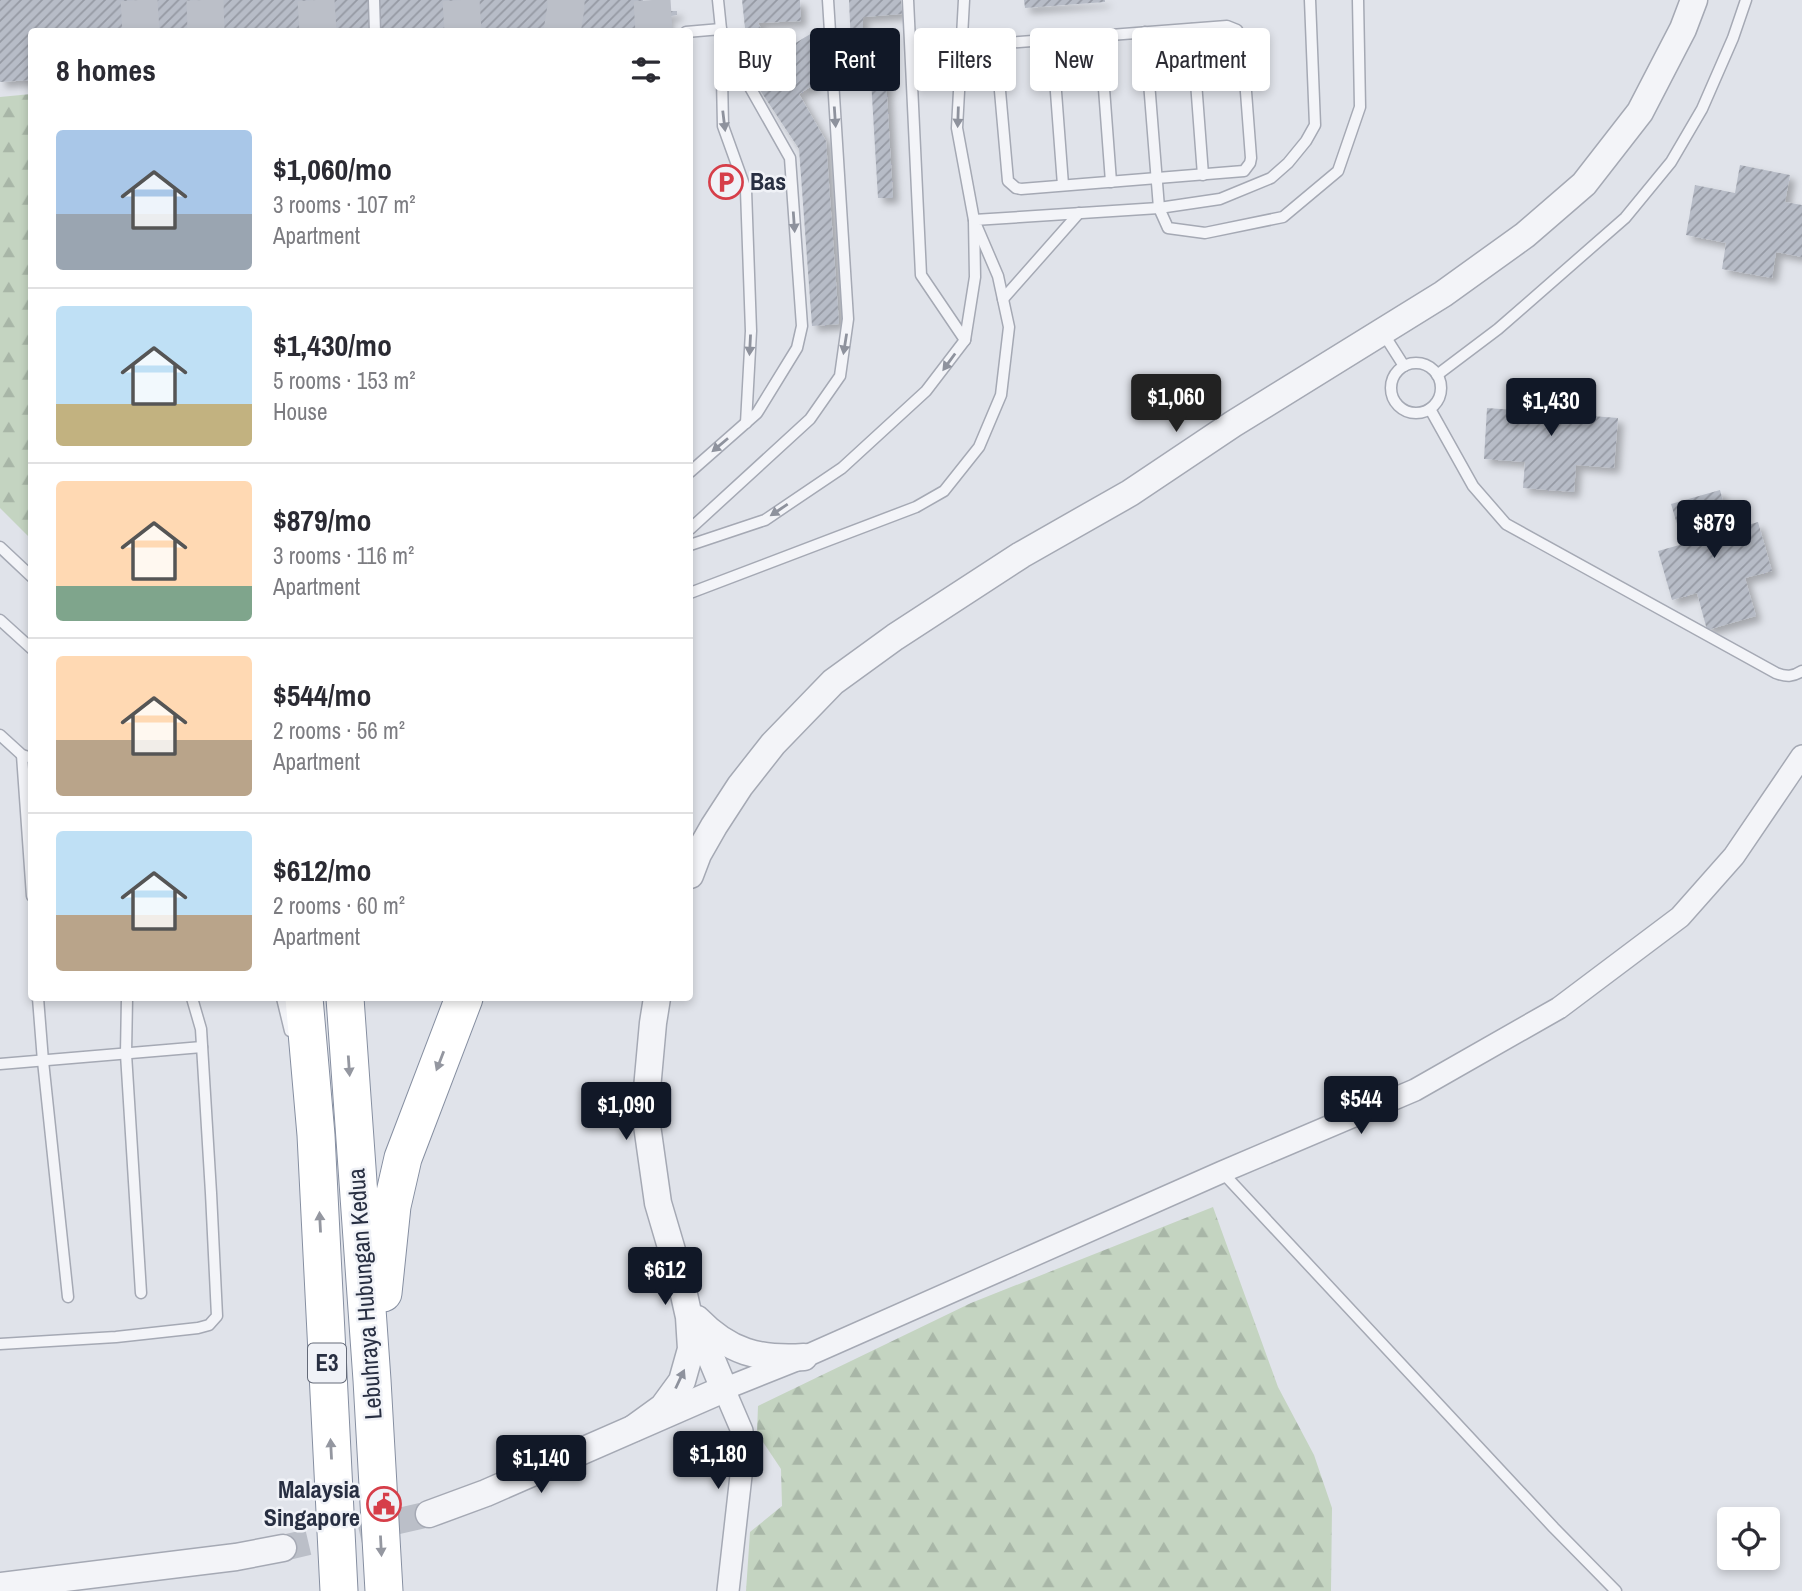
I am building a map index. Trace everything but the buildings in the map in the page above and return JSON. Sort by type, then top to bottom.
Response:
[{"type":"highway","name":"Lebuhraya Hubungan Kedua","points":[[304,1001],[316,1135],[339,1591]]},
{"type":"highway","name":"Lebuhraya Hubungan Kedua","points":[[345,1001],[384,1591]]},
{"type":"highway","points":[[372,1380],[391,1206],[403,1158],[463,1001]]},
{"type":"street","points":[[693,867],[714,826],[740,786],[773,744],[833,682],[895,637],[1021,555],[1129,493],[1233,424],[1443,294],[1525,235],[1584,184],[1640,112],[1683,29],[1693,0]]},
{"type":"street","points":[[429,1514],[486,1493],[804,1357],[1222,1172],[1415,1090],[1559,1008],[1680,917],[1734,856],[1802,756]]},
{"type":"street","points":[[634,1428],[663,1407],[682,1381],[691,1349],[689,1317],[681,1281],[658,1203],[645,1111],[657,1001]]},
{"type":"street","points":[[681,1281],[742,1431],[744,1449],[728,1591]]},
{"type":"street","points":[[694,1315],[711,1333],[732,1347],[779,1359],[804,1357]]},
{"type":"street","points":[[0,1586],[236,1557],[283,1548]]},
{"type":"lane","points":[[374,0],[375,28]]},
{"type":"lane","points":[[718,0],[721,28]]},
{"type":"lane","points":[[693,526],[810,419],[840,376],[848,319],[828,0]]},
{"type":"lane","points":[[908,0],[921,275],[964,341]]},
{"type":"lane","points":[[693,544],[765,520],[842,468],[926,391],[964,341],[975,277],[974,220],[957,128],[964,0]]},
{"type":"lane","points":[[974,220],[1159,208],[1220,199],[1271,178],[1288,163],[1315,125],[1310,0]]},
{"type":"lane","points":[[1149,91],[1159,208],[1168,228],[1205,233],[1283,217],[1338,171],[1360,107],[1358,0]]},
{"type":"lane","points":[[1437,375],[1498,330],[1625,218],[1671,162],[1702,108],[1733,38],[1746,0]]},
{"type":"lane","points":[[1204,28],[1234,28]]},
{"type":"lane","points":[[693,31],[714,30]]},
{"type":"lane","points":[[1030,41],[1010,42],[998,51],[1007,181],[1016,188],[1244,171],[1251,163],[1245,91]]},
{"type":"lane","points":[[722,91],[723,126],[746,190],[751,331],[746,423]]},
{"type":"lane","points":[[693,469],[757,413],[797,348],[802,326],[790,158],[752,91]]},
{"type":"lane","points":[[1056,91],[1063,186]]},
{"type":"lane","points":[[1104,91],[1111,182]]},
{"type":"lane","points":[[1197,91],[1203,175]]},
{"type":"lane","points":[[1003,299],[1079,213]]},
{"type":"lane","points":[[693,592],[916,507],[944,491],[979,447],[1001,396],[1009,327],[998,276],[974,220]]},
{"type":"lane","points":[[1383,332],[1404,366]]},
{"type":"lane","points":[[1422,364],[1437,375],[1440,380],[1440,393],[1430,409],[1413,414],[1403,410],[1394,401],[1391,384],[1395,374],[1404,366],[1422,364]]},
{"type":"lane","points":[[1430,409],[1473,486],[1506,524],[1776,673],[1793,676],[1802,671]]},
{"type":"lane","points":[[0,547],[28,573]]},
{"type":"lane","points":[[0,620],[28,645]]},
{"type":"lane","points":[[0,735],[27,756],[28,784]]},
{"type":"lane","points":[[38,1001],[68,1297]]},
{"type":"lane","points":[[127,1001],[127,1054],[141,1293]]},
{"type":"lane","points":[[0,1344],[116,1337],[198,1328],[209,1325],[216,1316],[201,1029],[193,1001]]},
{"type":"lane","points":[[283,1001],[294,1048]]},
{"type":"lane","points":[[0,1065],[202,1047]]},
{"type":"lane","points":[[298,1060],[316,1135]]},
{"type":"lane","points":[[1222,1172],[1553,1528],[1616,1591]]},
{"type":"green space","points":[[28,94],[28,536],[0,508],[0,97]]},
{"type":"green space","points":[[1213,1207],[1278,1387],[1314,1455],[1332,1508],[1331,1591],[746,1591],[750,1532],[782,1506],[781,1469],[757,1433],[758,1406],[971,1303]]},
{"type":"tunnel","points":[[139,0],[141,28]]},
{"type":"tunnel","points":[[205,0],[206,28]]},
{"type":"tunnel","points":[[316,0],[318,28]]},
{"type":"tunnel","points":[[461,0],[463,28]]},
{"type":"tunnel","points":[[563,28],[566,0]]},
{"type":"tunnel","points":[[652,0],[654,28]]},
{"type":"tunnel","points":[[283,1548],[429,1514]]},
{"type":"place","name":"Bas","points":[[726,182]]},
{"type":"place","name":"Malaysia Singapore","points":[[384,1504]]}]
